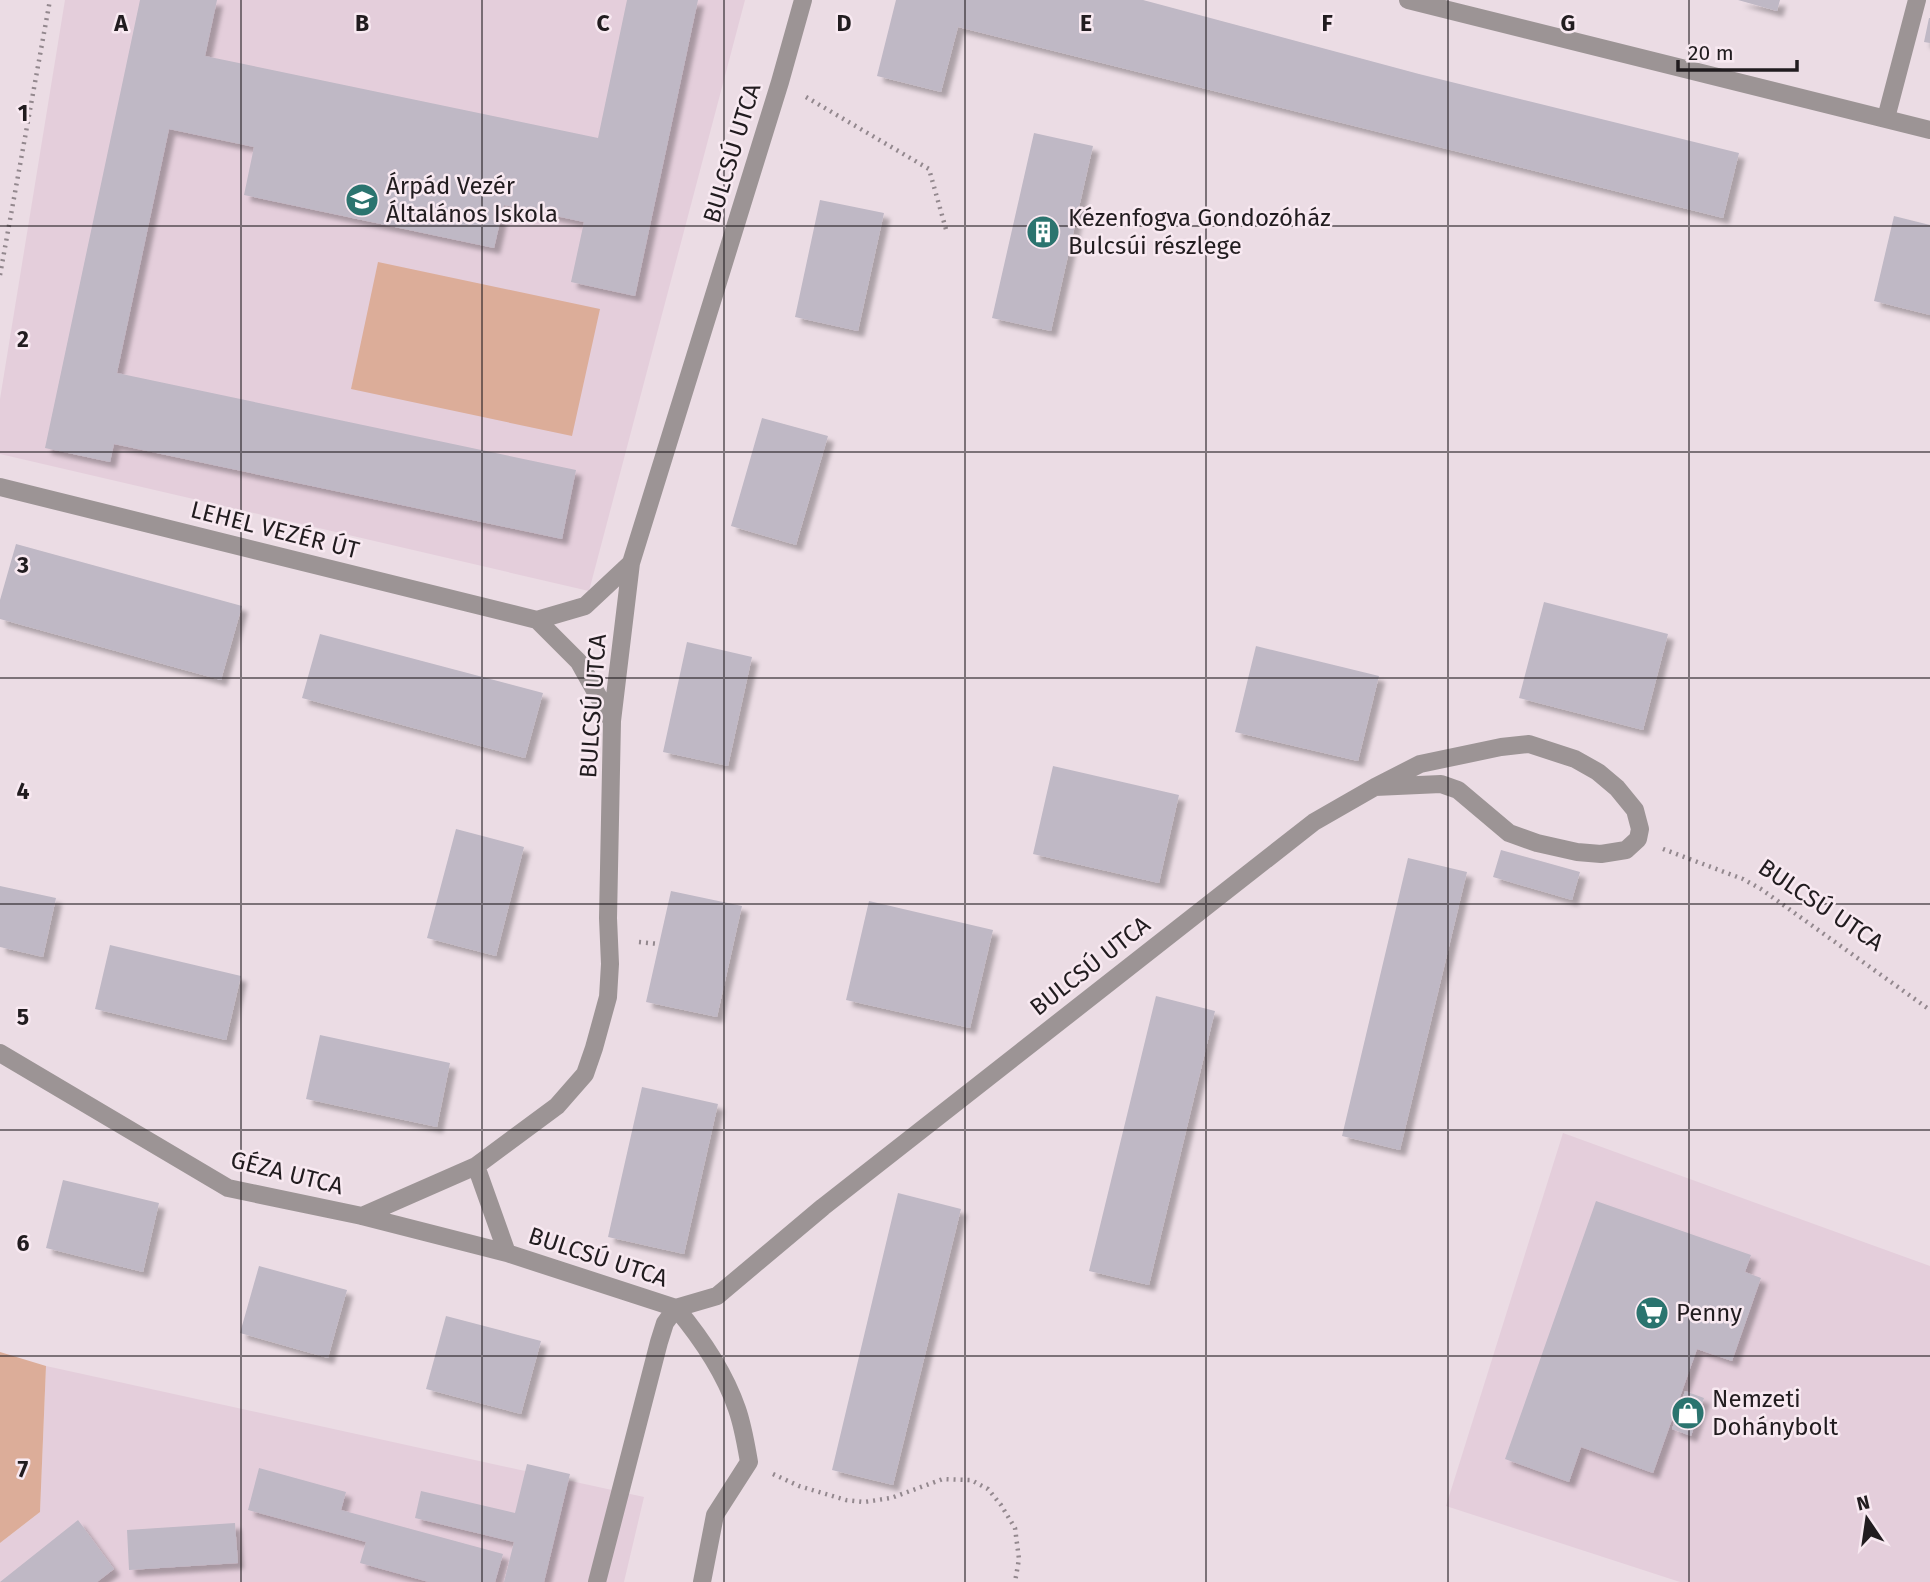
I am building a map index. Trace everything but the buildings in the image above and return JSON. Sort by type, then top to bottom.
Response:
[{"type":"street","name":"BULCSÚ UTCA","points":[[803,0],[631,563],[612,722],[608,997],[594,1048],[585,1074],[557,1106],[476,1166],[507,1253],[676,1308],[717,1296],[823,1207],[1314,822],[1375,787],[1420,764],[1529,744],[1575,759],[1598,772],[1617,788],[1635,810],[1640,829],[1638,839],[1626,850],[1601,854],[1577,852],[1509,833],[1458,790],[1441,784],[1375,787]]},
{"type":"street","points":[[1408,0],[1930,130]]},
{"type":"street","points":[[1886,118],[1917,0]]},
{"type":"street","name":"LEHEL VEZÉR ÚT","points":[[0,487],[537,620]]},
{"type":"street","points":[[612,722],[579,662],[537,620],[584,607],[631,563]]},
{"type":"street","name":"GÉZA UTCA","points":[[0,1053],[228,1188],[362,1216],[507,1253]]},
{"type":"street","points":[[362,1216],[476,1166]]},
{"type":"street","points":[[597,1582],[659,1342],[665,1323],[676,1308],[701,1338],[723,1374],[738,1411],[750,1462],[715,1515],[708,1581]]},
{"type":"path","points":[[0,275],[50,0]]},
{"type":"path","points":[[780,82],[929,169],[947,233]]},
{"type":"path","name":"BULCSÚ UTCA","points":[[1638,839],[1743,879],[1761,889],[1930,1010]]},
{"type":"path","points":[[638,942],[659,944]]},
{"type":"path","points":[[750,1462],[799,1486],[846,1500],[864,1502],[891,1498],[943,1479],[971,1480],[988,1489],[1015,1528],[1019,1559],[1016,1582]]},
{"type":"shaded area","name":"Árpád Vezér Általános Iskola","points":[[65,0],[745,0],[589,591],[0,454],[0,399]]},
{"type":"shaded area","points":[[378,262],[600,309],[572,436],[351,389]]},
{"type":"shaded area","points":[[1563,1133],[1930,1266],[1930,1582],[1680,1582],[1446,1506]]},
{"type":"shaded area","points":[[0,1352],[46,1366],[40,1512],[0,1543]]},
{"type":"shaded area","points":[[46,1366],[644,1497],[624,1582],[0,1582],[0,1543],[40,1512]]},
{"type":"place","name":"Árpád Vezér Általános Iskola","points":[[362,200]]},
{"type":"place","name":"Kézenfogva Gondozóház Bulcsúi részlege","points":[[1043,232]]},
{"type":"place","name":"Penny","points":[[1652,1313]]},
{"type":"place","name":"Nemzeti Dohánybolt","points":[[1688,1413]]}]
